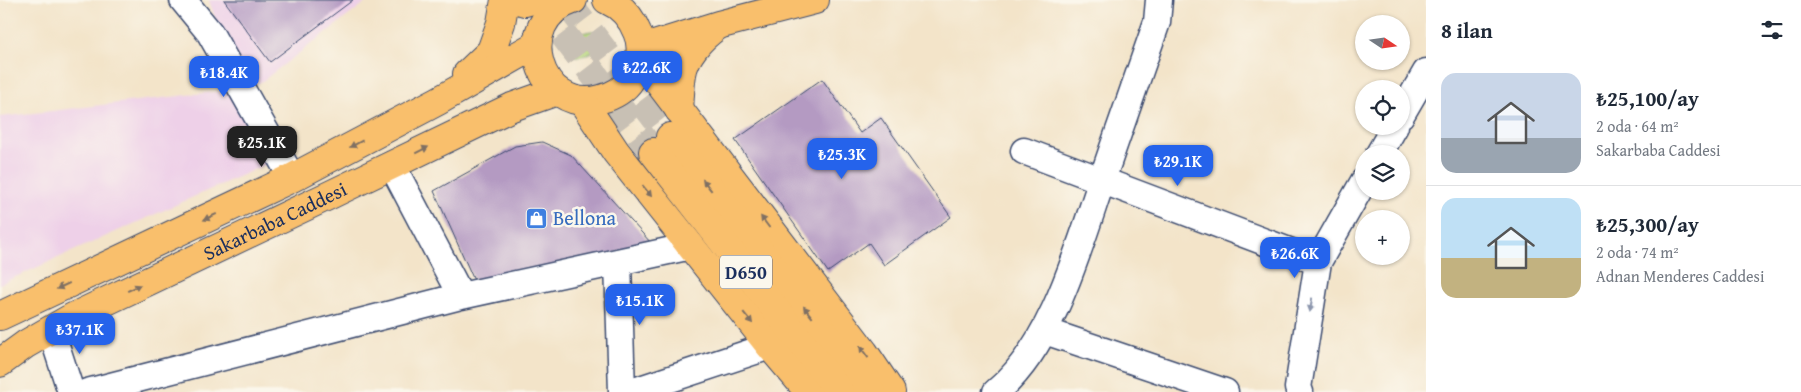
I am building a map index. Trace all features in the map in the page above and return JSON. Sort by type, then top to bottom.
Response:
[{"type":"main road","points":[[506,0],[537,42]]},
{"type":"main road","points":[[438,101],[491,51],[501,23],[506,0]]},
{"type":"main road","points":[[518,0],[526,2],[532,0]]},
{"type":"main road","points":[[573,0],[564,3],[550,13],[541,28],[537,42],[538,63],[545,78],[569,96],[809,392]]},
{"type":"main road","points":[[640,54],[718,25],[815,0]]},
{"type":"main road","points":[[613,1],[633,21],[639,35],[640,54],[680,110],[864,352],[891,392]]},
{"type":"main road","points":[[680,110],[682,72],[701,39],[718,25]]},
{"type":"main road","name":"Sakarbaba Caddesi","points":[[0,316],[292,178],[438,101],[537,42]]},
{"type":"main road","name":"Sakarbaba Caddesi","points":[[0,363],[26,344],[72,317],[512,106],[569,96],[601,99],[619,91],[632,76],[640,54]]},
{"type":"main road","points":[[616,152],[606,118],[614,102],[635,89],[652,90],[680,110]]},
{"type":"main road","name":"D650","points":[[840,392],[661,145],[871,392]]},
{"type":"street","points":[[183,0],[210,33],[292,178]]},
{"type":"street","points":[[996,392],[1007,383],[1045,331],[1076,257],[1157,22],[1159,0]]},
{"type":"street","points":[[1410,100],[1426,72]]},
{"type":"street","points":[[1024,151],[1318,262]]},
{"type":"street","points":[[392,165],[461,296]]},
{"type":"street","points":[[1300,392],[1298,388],[1318,262],[1355,197]]},
{"type":"street","points":[[87,392],[461,296],[691,246]]},
{"type":"street","points":[[618,262],[622,392]]},
{"type":"street","points":[[50,330],[71,392]]},
{"type":"street","points":[[1045,331],[1225,392]]},
{"type":"street","points":[[631,392],[770,346]]},
{"type":"shaded area","points":[[209,0],[369,0],[261,82],[240,89],[282,157],[0,284],[0,117],[239,89]]},
{"type":"green space","points":[[592,31],[600,35],[600,41],[595,50],[579,56],[568,53],[568,46],[575,38],[584,32]]},
{"type":"building","points":[[224,0],[353,0],[270,62]]},
{"type":"building","points":[[822,79],[860,133],[881,118],[951,217],[884,265],[869,243],[828,272],[735,140]]},
{"type":"building","name":"Bellona","points":[[542,142],[571,155],[652,244],[477,287],[434,191],[515,146]]},
{"type":"tunnel","points":[[537,0],[653,152]]},
{"type":"tunnel","points":[[565,0],[670,137]]},
{"type":"place","name":"Bellona","points":[[537,218]]}]
